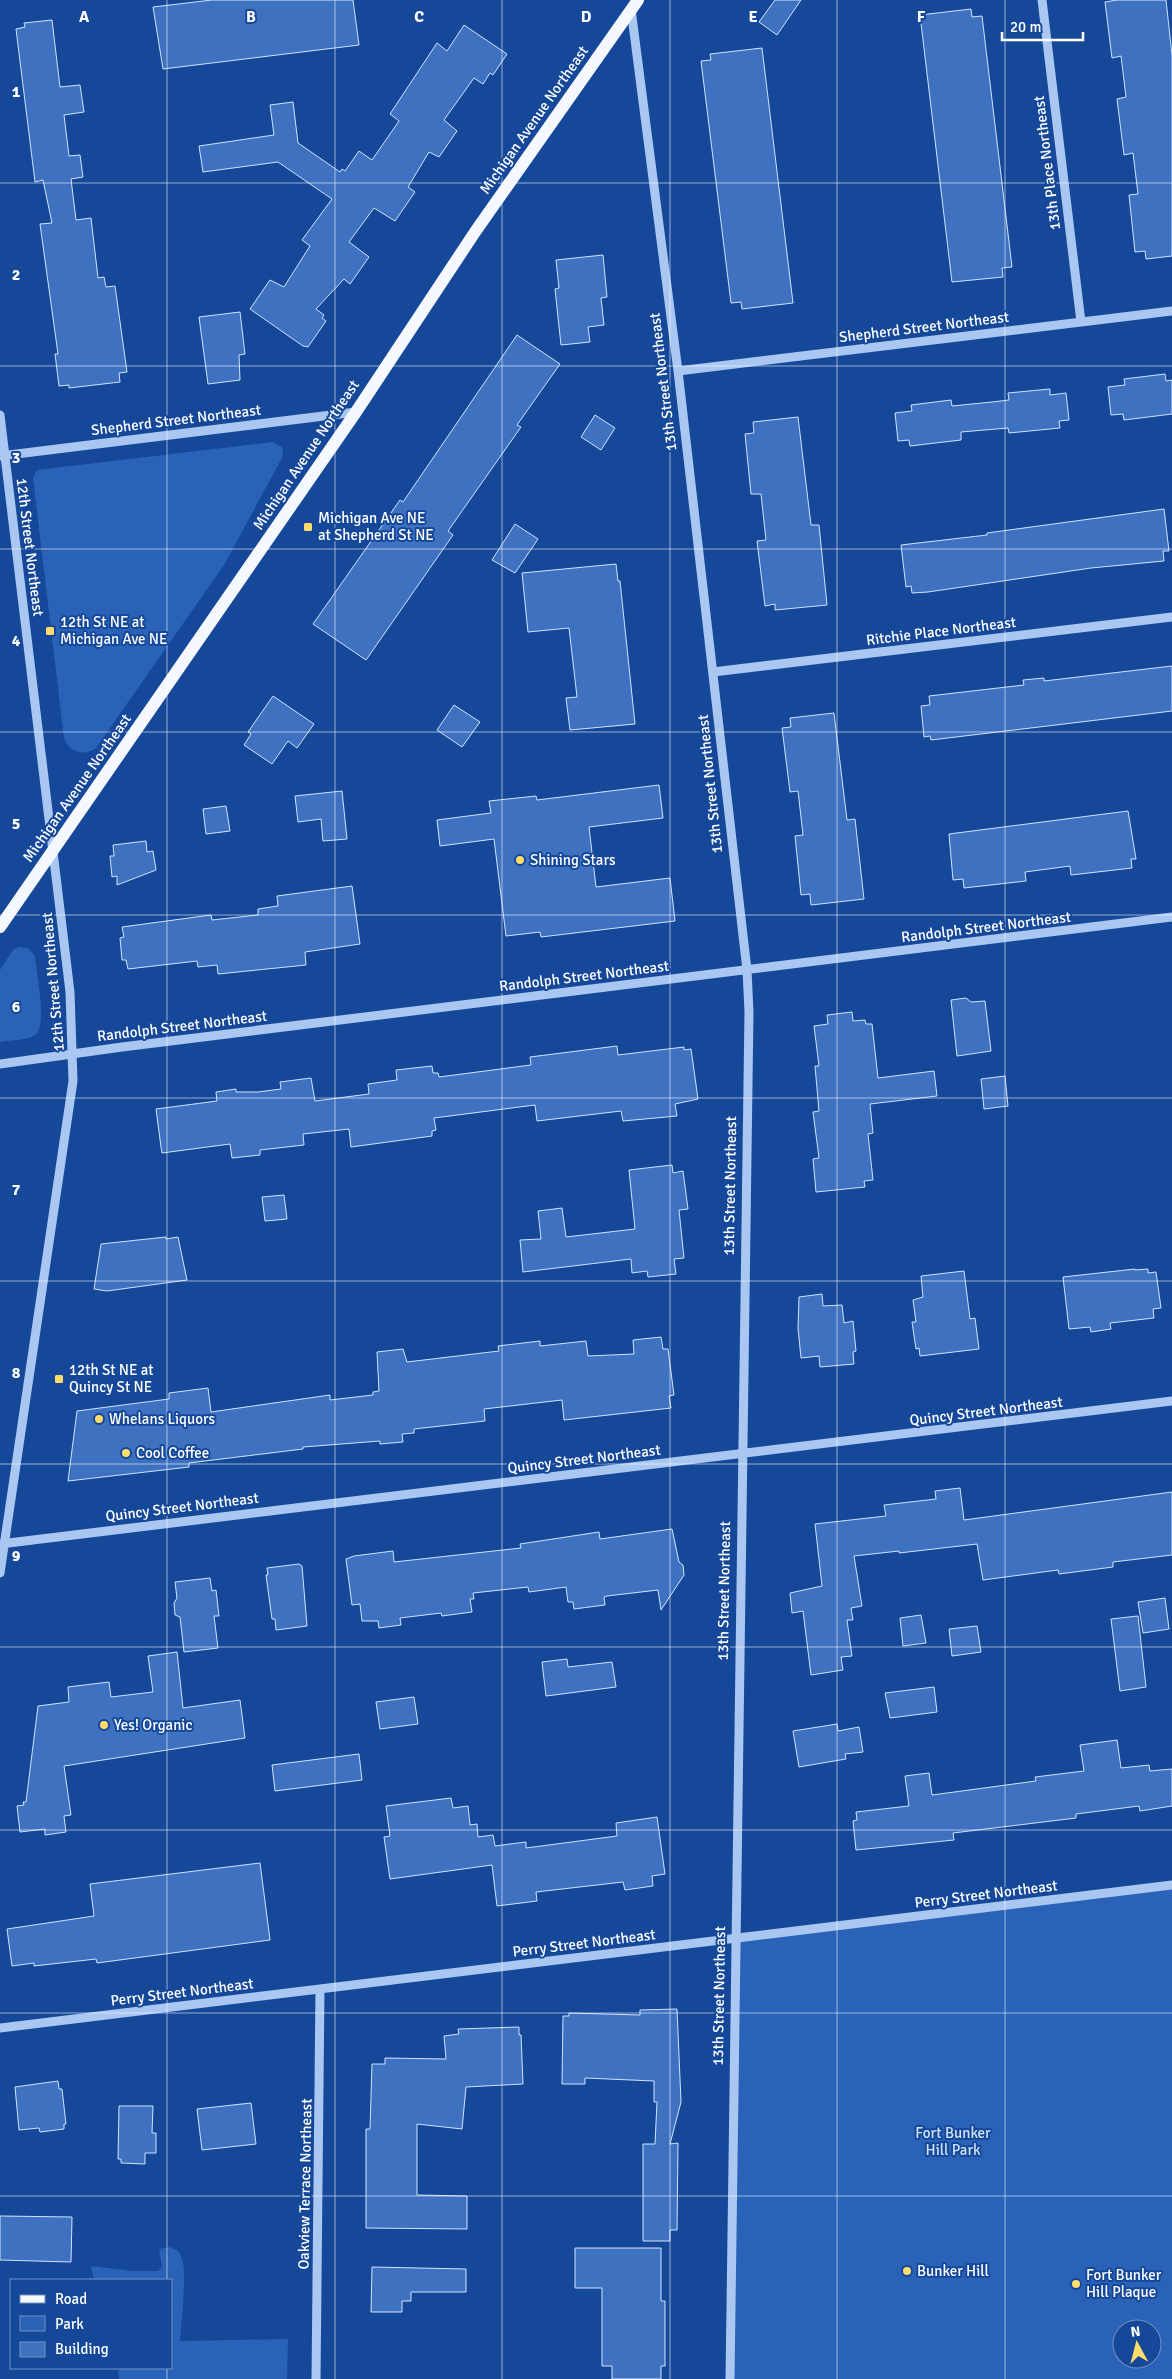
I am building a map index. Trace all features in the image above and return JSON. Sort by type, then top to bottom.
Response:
[{"type":"main road","name":"Michigan Avenue Northeast","points":[[0,927],[356,412],[475,232],[633,3]]},
{"type":"street","name":"13th Place Northeast","points":[[1042,0],[1081,322]]},
{"type":"street","name":"13th Street Northeast","points":[[633,3],[678,371],[747,970],[743,1455],[730,2379]]},
{"type":"street","name":"Shepherd Street Northeast","points":[[678,371],[1172,311]]},
{"type":"street","name":"Shepherd Street Northeast","points":[[2,456],[356,412]]},
{"type":"street","name":"12th Street Northeast","points":[[0,416],[2,456],[54,851],[71,1000],[74,1055],[73,1080],[2,1543],[0,1574]]},
{"type":"street","name":"Ritchie Place Northeast","points":[[713,672],[1172,617]]},
{"type":"street","name":"Randolph Street Northeast","points":[[0,1064],[74,1055],[131,1045],[1172,917]]},
{"type":"street","name":"Quincy Street Northeast","points":[[2,1543],[743,1455],[1172,1401]]},
{"type":"street","name":"Perry Street Northeast","points":[[0,2028],[1172,1885]]},
{"type":"street","name":"Oakview Terrace Northeast","points":[[316,2379],[320,1989]]},
{"type":"green space","points":[[273,442],[282,447],[283,456],[224,565],[96,748],[86,752],[73,750],[64,738],[33,478],[37,470]]},
{"type":"green space","points":[[19,947],[28,948],[35,956],[41,1021],[39,1030],[35,1035],[23,1039],[0,1042],[0,970],[13,950]]},
{"type":"green space","name":"Fort Bunker Hill Park","points":[[1172,1885],[1172,2379],[730,2379],[736,1938]]},
{"type":"green space","points":[[169,2247],[176,2250],[179,2252],[183,2263],[184,2284],[180,2341],[288,2339],[287,2379],[119,2379],[118,2369],[172,2369],[172,2279],[94,2279],[91,2266],[131,2271],[158,2271],[162,2267],[159,2249]]},
{"type":"building","points":[[212,0],[353,0],[359,45],[163,69],[153,7]]},
{"type":"building","points":[[775,0],[801,0],[777,35],[759,22]]},
{"type":"building","points":[[1117,0],[1166,0],[1172,55],[1172,256],[1146,259],[1145,251],[1135,252],[1129,195],[1138,194],[1133,153],[1124,155],[1117,99],[1126,97],[1121,56],[1112,58],[1105,2]]},
{"type":"building","points":[[971,9],[972,17],[982,16],[1012,267],[1002,268],[1003,277],[952,282],[920,15]]},
{"type":"building","points":[[52,20],[60,87],[80,85],[84,112],[64,115],[69,156],[80,155],[83,177],[71,179],[76,220],[91,218],[98,278],[104,277],[106,287],[115,286],[127,372],[119,373],[120,382],[69,388],[69,385],[59,386],[55,354],[58,354],[40,224],[52,223],[43,180],[35,182],[16,29],[25,27],[24,23]]},
{"type":"building","points":[[464,25],[507,54],[493,75],[490,73],[483,84],[474,78],[444,120],[457,131],[439,157],[429,152],[408,187],[415,192],[395,221],[374,208],[349,242],[369,257],[350,284],[344,279],[316,309],[324,315],[322,318],[326,321],[308,347],[303,346],[250,309],[270,280],[284,287],[310,246],[302,240],[332,199],[278,162],[203,172],[199,146],[274,135],[270,105],[293,102],[298,143],[340,172],[342,169],[345,171],[359,151],[372,160],[399,121],[390,114],[437,43],[447,51]]},
{"type":"building","points":[[762,48],[793,303],[742,309],[741,302],[731,303],[701,61],[711,60],[710,54]]},
{"type":"building","points":[[603,255],[607,297],[601,298],[604,325],[588,327],[590,342],[561,345],[555,289],[559,288],[556,260]]},
{"type":"building","points":[[240,312],[245,354],[239,355],[240,380],[208,384],[199,317]]},
{"type":"building","points":[[517,335],[560,364],[517,425],[521,427],[448,531],[453,535],[366,660],[313,624],[400,500],[403,502]]},
{"type":"building","points":[[1165,374],[1166,381],[1172,380],[1172,414],[1124,420],[1123,414],[1111,415],[1108,387],[1125,385],[1124,379]]},
{"type":"building","points":[[1050,389],[1050,395],[1066,393],[1069,420],[1059,421],[1060,428],[1009,433],[1008,428],[961,432],[961,440],[910,446],[909,440],[898,441],[895,413],[912,411],[911,405],[951,400],[952,406],[992,402],[1009,400],[1008,393]]},
{"type":"building","points":[[595,415],[615,428],[601,450],[581,437]]},
{"type":"building","points":[[798,417],[811,525],[819,525],[827,605],[775,610],[775,604],[765,606],[757,541],[766,540],[761,494],[751,494],[745,434],[754,433],[753,422]]},
{"type":"building","points":[[1164,509],[1169,551],[1163,551],[1164,561],[1091,568],[928,592],[912,593],[911,586],[906,587],[901,545],[987,535],[987,533]]},
{"type":"building","points":[[515,524],[538,539],[515,573],[492,560]]},
{"type":"building","points":[[616,564],[618,581],[620,581],[635,724],[570,730],[566,698],[577,697],[569,628],[528,632],[522,573]]},
{"type":"building","points":[[1172,666],[1172,711],[931,740],[930,736],[924,737],[921,706],[930,705],[929,696],[1024,685],[1023,680],[1044,678],[1044,681]]},
{"type":"building","points":[[273,696],[314,724],[297,748],[288,741],[272,764],[244,745],[251,734],[248,732]]},
{"type":"building","points":[[454,705],[480,722],[462,747],[437,730]]},
{"type":"building","points":[[834,713],[847,820],[855,819],[864,899],[811,905],[810,894],[801,895],[795,836],[803,835],[798,791],[790,792],[782,728],[791,727],[790,718]]},
{"type":"building","name":"Shining Stars","points":[[659,785],[663,818],[589,827],[596,887],[670,878],[675,921],[541,937],[540,932],[506,936],[494,839],[440,846],[437,820],[491,813],[489,801],[536,796],[537,800]]},
{"type":"building","points":[[342,791],[347,839],[323,841],[321,819],[298,822],[295,796]]},
{"type":"building","points":[[226,806],[230,831],[206,834],[203,809]]},
{"type":"building","points":[[1128,811],[1136,859],[1131,859],[1132,868],[1071,875],[1070,866],[1025,872],[1026,881],[964,888],[963,879],[953,880],[949,834]]},
{"type":"building","points":[[146,841],[147,852],[153,851],[156,870],[117,885],[117,876],[112,877],[110,856],[114,856],[113,845]]},
{"type":"building","points":[[352,886],[360,944],[305,952],[306,965],[218,974],[217,965],[198,967],[197,961],[128,969],[126,960],[122,960],[120,938],[124,937],[122,927],[211,915],[212,920],[258,915],[258,909],[278,906],[277,896]]},
{"type":"building","points":[[966,998],[971,1002],[985,1001],[991,1051],[957,1056],[951,1000]]},
{"type":"building","points":[[852,1012],[853,1021],[865,1020],[866,1024],[872,1024],[878,1078],[934,1071],[937,1096],[870,1104],[873,1133],[868,1134],[873,1180],[864,1181],[865,1187],[816,1192],[813,1159],[819,1158],[813,1112],[819,1111],[815,1066],[819,1066],[814,1026],[828,1024],[827,1015]]},
{"type":"building","points":[[617,1046],[618,1055],[684,1047],[684,1050],[691,1049],[698,1099],[675,1104],[677,1116],[623,1121],[621,1111],[537,1121],[535,1105],[434,1118],[436,1130],[432,1131],[432,1136],[351,1147],[349,1129],[303,1134],[304,1145],[260,1150],[260,1155],[232,1158],[230,1144],[162,1153],[156,1109],[217,1101],[216,1092],[236,1089],[236,1092],[258,1092],[281,1089],[280,1082],[311,1078],[315,1101],[369,1094],[368,1084],[397,1080],[396,1070],[432,1066],[433,1073],[438,1073],[439,1077],[531,1065],[530,1057]]},
{"type":"building","points":[[1005,1076],[1008,1106],[984,1109],[981,1079]]},
{"type":"building","points":[[672,1165],[673,1173],[683,1171],[688,1209],[679,1210],[684,1258],[674,1259],[676,1274],[648,1277],[647,1271],[632,1273],[631,1259],[523,1272],[520,1240],[541,1239],[538,1211],[562,1208],[566,1237],[635,1229],[629,1170]]},
{"type":"building","points":[[284,1195],[287,1219],[265,1221],[262,1197]]},
{"type":"building","points":[[166,1237],[166,1239],[178,1237],[187,1280],[107,1291],[94,1289],[101,1244]]},
{"type":"building","points":[[1148,1269],[1148,1273],[1156,1272],[1161,1308],[1153,1309],[1154,1318],[1110,1323],[1111,1329],[1091,1332],[1090,1327],[1069,1329],[1063,1277]]},
{"type":"building","points":[[964,1271],[970,1319],[975,1318],[979,1349],[920,1356],[919,1348],[916,1349],[912,1322],[916,1322],[913,1300],[923,1297],[921,1276]]},
{"type":"building","points":[[822,1294],[823,1306],[842,1305],[844,1323],[853,1321],[856,1351],[853,1352],[854,1364],[820,1367],[819,1356],[801,1358],[798,1328],[799,1297]]},
{"type":"building","points":[[661,1337],[663,1349],[668,1349],[674,1395],[669,1396],[671,1408],[564,1420],[562,1400],[484,1409],[485,1421],[414,1429],[414,1433],[402,1434],[403,1442],[380,1444],[380,1441],[303,1447],[303,1449],[189,1463],[189,1467],[68,1481],[77,1411],[169,1399],[169,1393],[208,1388],[211,1412],[330,1395],[330,1400],[373,1395],[373,1392],[379,1391],[377,1352],[403,1349],[407,1362],[499,1351],[498,1346],[540,1341],[540,1346],[586,1341],[588,1356],[634,1354],[633,1340]]},
{"type":"building","points":[[960,1488],[964,1520],[1172,1492],[1172,1555],[1113,1562],[1113,1567],[1059,1574],[1058,1570],[983,1580],[977,1544],[854,1556],[862,1606],[851,1608],[853,1620],[847,1620],[852,1656],[841,1657],[843,1670],[811,1675],[803,1611],[792,1613],[790,1593],[822,1586],[815,1524],[886,1516],[884,1505],[936,1499],[935,1491]]},
{"type":"building","points":[[672,1529],[679,1562],[683,1565],[684,1575],[661,1610],[658,1590],[607,1596],[604,1597],[605,1605],[574,1609],[573,1602],[568,1602],[566,1587],[529,1592],[528,1587],[473,1593],[474,1599],[470,1599],[472,1612],[442,1616],[441,1613],[400,1618],[401,1625],[379,1628],[378,1621],[362,1621],[360,1604],[352,1605],[346,1559],[354,1556],[393,1551],[394,1562],[521,1548],[520,1544],[599,1532],[600,1539]]},
{"type":"building","points":[[299,1564],[302,1566],[307,1626],[276,1630],[275,1619],[272,1619],[266,1575],[268,1575],[267,1568]]},
{"type":"building","points":[[210,1578],[212,1591],[216,1590],[219,1616],[214,1616],[218,1648],[184,1652],[180,1617],[175,1615],[174,1603],[177,1598],[175,1582]]},
{"type":"building","points":[[1165,1598],[1169,1629],[1143,1633],[1138,1602]]},
{"type":"building","points":[[921,1615],[926,1643],[903,1646],[900,1618]]},
{"type":"building","points":[[1138,1616],[1146,1687],[1120,1691],[1111,1619]]},
{"type":"building","points":[[977,1626],[981,1652],[952,1656],[949,1629]]},
{"type":"building","points":[[177,1652],[183,1708],[240,1700],[245,1738],[64,1766],[71,1815],[64,1816],[66,1832],[45,1835],[45,1829],[20,1832],[17,1806],[24,1805],[23,1802],[26,1802],[38,1706],[69,1702],[68,1687],[109,1682],[111,1697],[153,1692],[148,1656]]},
{"type":"building","points":[[567,1659],[568,1667],[612,1662],[616,1687],[546,1696],[542,1662]]},
{"type":"building","points":[[934,1687],[937,1712],[890,1718],[885,1693]]},
{"type":"building","points":[[414,1697],[418,1724],[380,1729],[376,1702]]},
{"type":"building","points":[[837,1724],[838,1731],[859,1727],[863,1752],[845,1754],[846,1759],[799,1767],[793,1731]]},
{"type":"building","points":[[1117,1740],[1121,1768],[1149,1765],[1150,1771],[1172,1769],[1172,1806],[1140,1811],[1139,1806],[1076,1814],[1076,1818],[953,1833],[954,1840],[856,1850],[853,1821],[857,1820],[856,1812],[909,1806],[905,1776],[929,1773],[932,1795],[1036,1781],[1035,1777],[1084,1771],[1080,1745]]},
{"type":"building","points":[[359,1754],[362,1780],[275,1791],[272,1765]]},
{"type":"building","points":[[451,1798],[453,1808],[468,1806],[470,1825],[477,1824],[478,1837],[493,1835],[495,1846],[526,1842],[526,1848],[617,1836],[616,1823],[657,1817],[665,1874],[652,1876],[653,1886],[625,1890],[623,1882],[536,1892],[537,1901],[497,1906],[492,1865],[390,1879],[384,1837],[390,1836],[386,1806]]},
{"type":"building","points":[[260,1863],[270,1940],[97,1963],[96,1959],[34,1966],[34,1963],[12,1966],[7,1929],[94,1916],[90,1884]]},
{"type":"building","points":[[677,2009],[681,2102],[670,2144],[678,2143],[677,2230],[670,2230],[670,2241],[643,2241],[643,2144],[655,2144],[657,2102],[654,2102],[654,2081],[585,2078],[585,2084],[562,2084],[563,2016],[569,2016],[569,2013],[640,2015],[640,2010]]},
{"type":"building","points":[[519,2027],[523,2084],[466,2087],[462,2129],[417,2124],[417,2195],[467,2196],[467,2229],[366,2228],[366,2129],[370,2129],[372,2064],[385,2064],[385,2058],[446,2059],[444,2036],[459,2034],[458,2029]]},
{"type":"building","points":[[58,2081],[59,2089],[62,2089],[66,2124],[64,2124],[64,2129],[40,2132],[39,2128],[19,2130],[15,2087]]},
{"type":"building","points":[[251,2103],[256,2144],[202,2150],[197,2109]]},
{"type":"building","points":[[119,2106],[153,2106],[152,2133],[156,2133],[156,2153],[145,2153],[145,2164],[121,2163],[121,2159],[118,2159]]},
{"type":"building","points":[[0,2216],[72,2217],[71,2262],[0,2260]]},
{"type":"building","points":[[575,2248],[661,2248],[661,2301],[665,2301],[665,2366],[661,2366],[661,2379],[612,2379],[612,2366],[602,2366],[602,2288],[575,2288]]},
{"type":"building","points":[[372,2267],[466,2269],[466,2292],[411,2292],[411,2301],[402,2301],[402,2312],[371,2312]]},
{"type":"place","name":"Michigan Ave NE at Shepherd St NE","points":[[308,527]]},
{"type":"place","name":"12th St NE at Michigan Ave NE","points":[[50,631]]},
{"type":"place","name":"Shining Stars","points":[[520,860]]},
{"type":"place","name":"12th St NE at Quincy St NE","points":[[59,1379]]},
{"type":"place","name":"Whelans Liquors","points":[[99,1419]]},
{"type":"place","name":"Cool Coffee","points":[[126,1453]]},
{"type":"place","name":"Yes! Organic","points":[[104,1725]]},
{"type":"place","name":"Bunker Hill","points":[[907,2271]]},
{"type":"place","name":"Fort Bunker Hill Plaque","points":[[1076,2284]]}]
